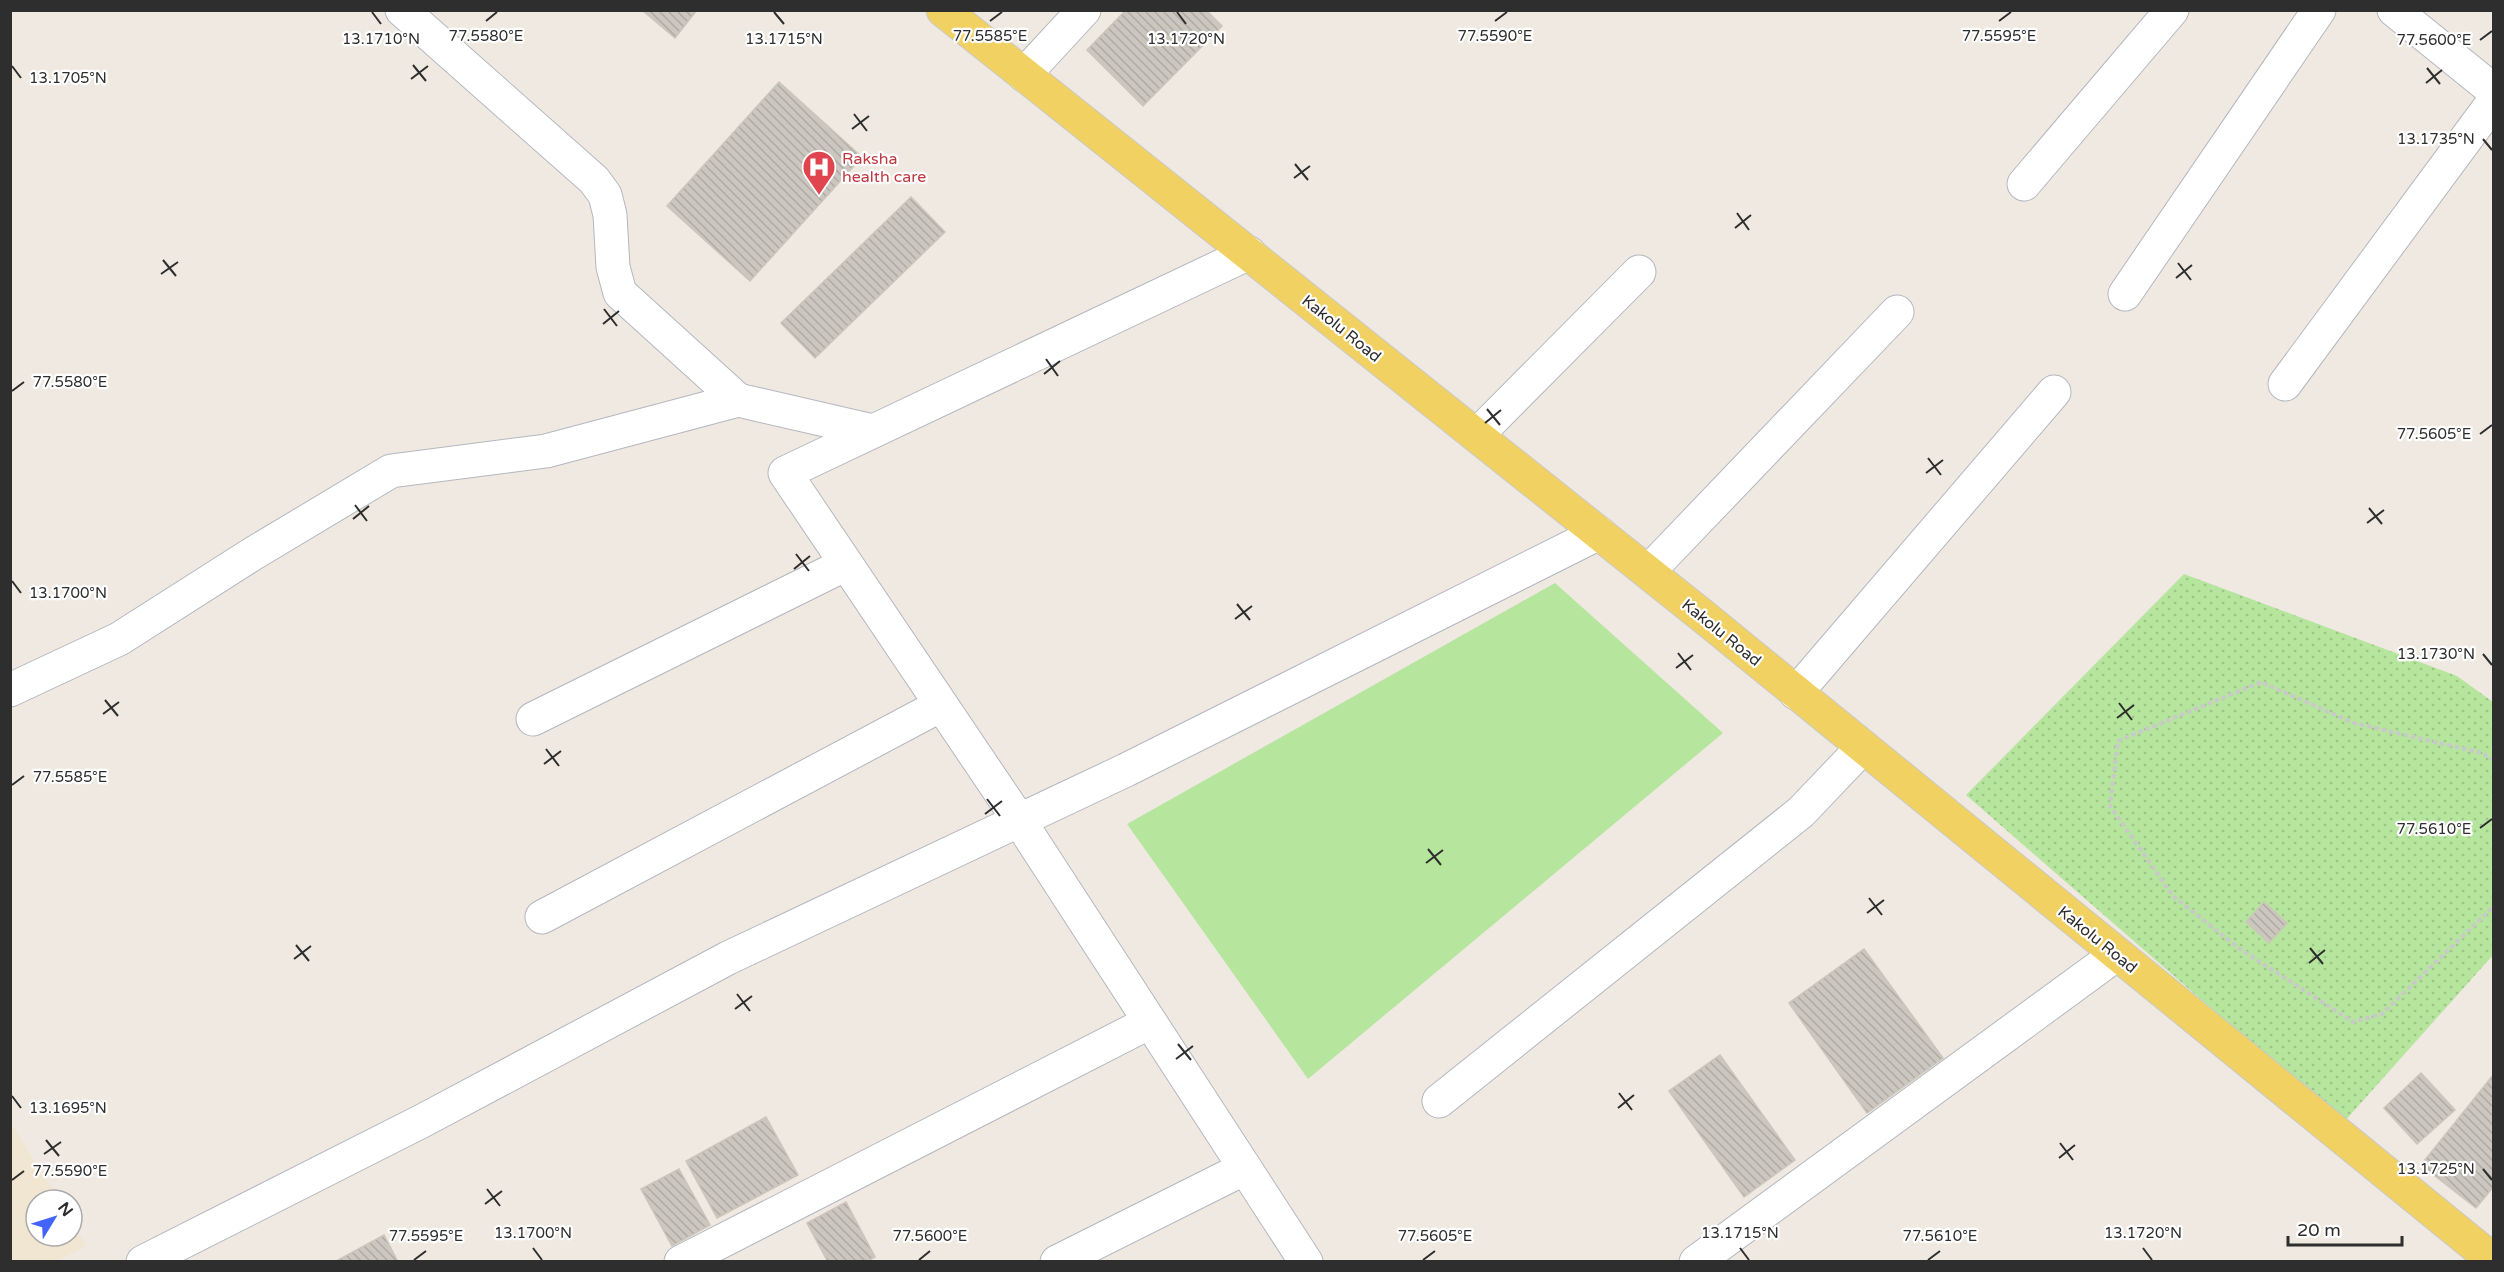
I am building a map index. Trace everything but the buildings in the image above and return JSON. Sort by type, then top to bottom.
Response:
[{"type":"main road","name":"Kakolu Road","points":[[943,10],[1648,572],[2493,1261]]},
{"type":"street","points":[[402,10],[594,180],[605,195],[613,267],[620,293],[738,400]]},
{"type":"street","points":[[1024,75],[1083,10]]},
{"type":"street","points":[[2024,184],[2172,10]]},
{"type":"street","points":[[2125,294],[2319,10]]},
{"type":"street","points":[[2394,10],[2493,92]]},
{"type":"street","points":[[2285,384],[2493,101]]},
{"type":"street","points":[[1249,253],[784,473],[1019,820],[1306,1262]]},
{"type":"street","points":[[1477,435],[1639,272]]},
{"type":"street","points":[[1648,572],[1898,312]]},
{"type":"street","points":[[1796,693],[2054,392]]},
{"type":"street","points":[[10,690],[119,639],[254,553],[391,471],[546,451],[738,400],[873,432]]},
{"type":"street","points":[[143,1262],[422,1121],[728,958],[1125,770],[1599,533]]},
{"type":"street","points":[[533,719],[846,564]]},
{"type":"street","points":[[542,917],[941,705]]},
{"type":"street","points":[[1439,1101],[1802,812],[1863,747]]},
{"type":"street","points":[[1696,1262],[2117,954]]},
{"type":"street","points":[[681,1262],[1150,1022]]},
{"type":"street","points":[[1057,1262],[1245,1168]]},
{"type":"path","points":[[2493,760],[2482,753],[2354,723],[2260,682],[2118,741],[2110,806],[2174,896],[2240,949],[2353,1022],[2382,1014],[2493,906]]},
{"type":"shaded area","points":[[10,1121],[51,1188],[24,1188],[24,1248],[82,1248],[57,1261],[11,1261]]},
{"type":"green space","points":[[2184,574],[2457,676],[2493,702],[2493,955],[2343,1123],[1966,795]]},
{"type":"green space","points":[[1555,583],[1723,733],[1308,1079],[1127,824]]},
{"type":"place","name":"Raksha health care","points":[[819,196]]}]
